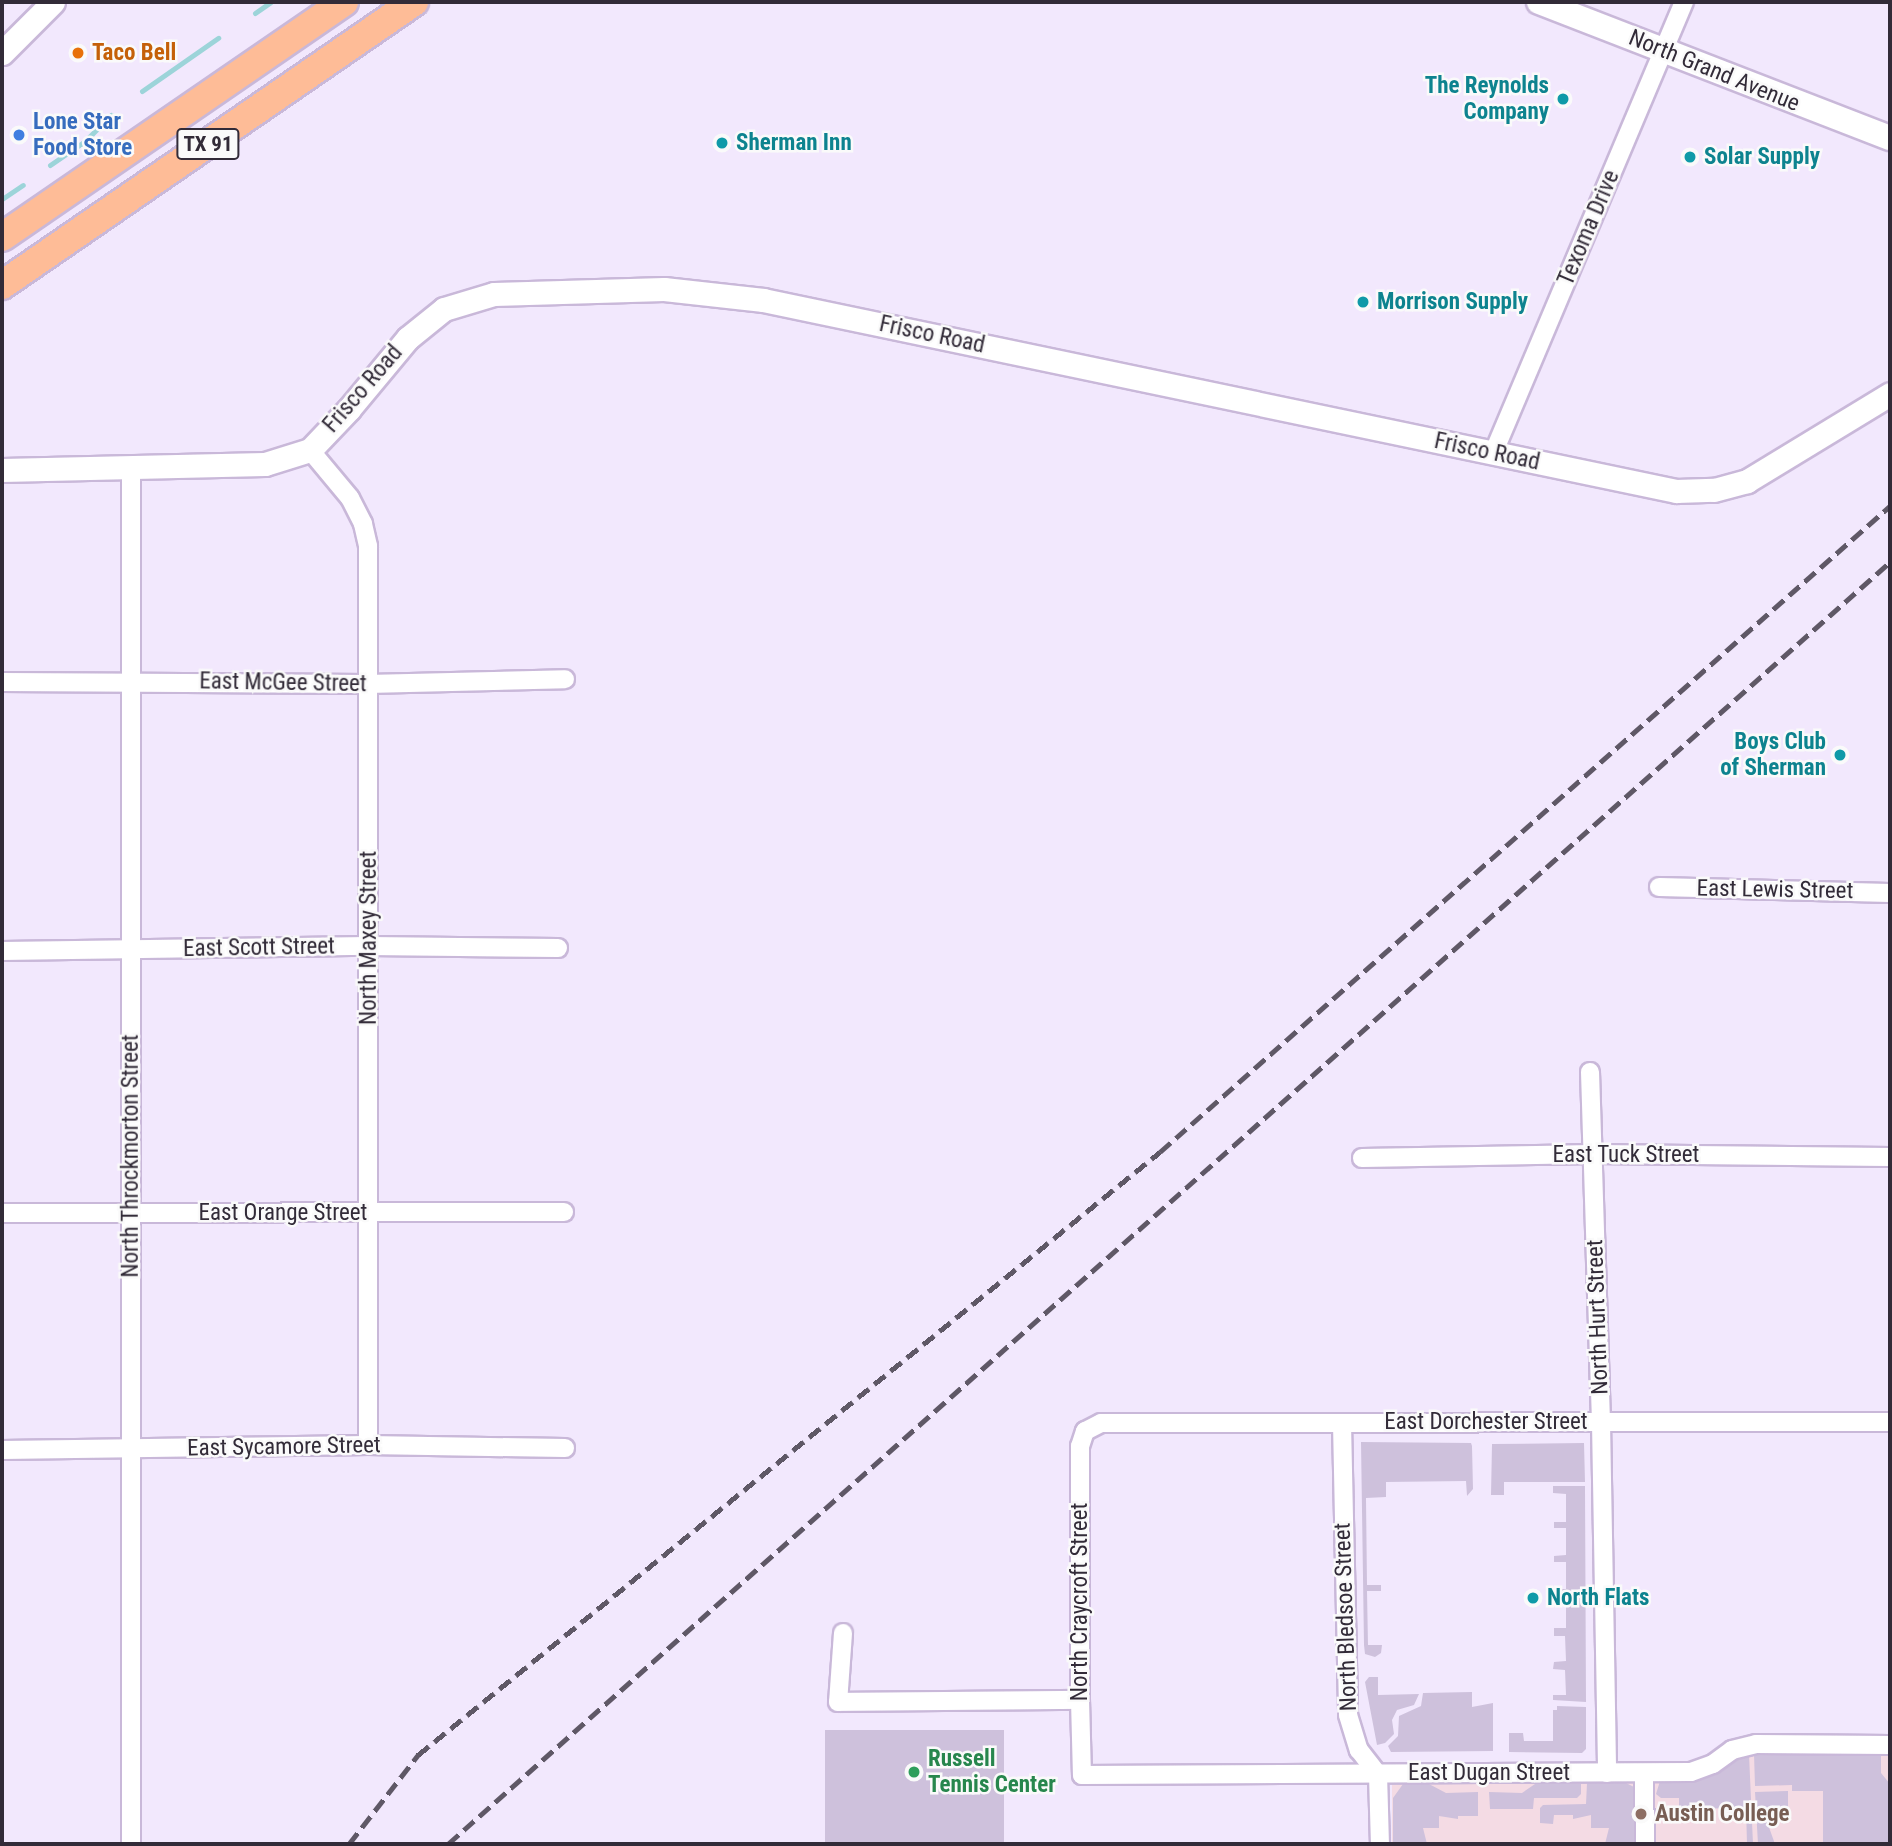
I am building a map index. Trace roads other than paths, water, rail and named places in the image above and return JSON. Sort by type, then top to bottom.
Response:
[{"type":"main road","name":"TX 91","points":[[2,237],[344,2]]},
{"type":"main road","name":"TX 91","points":[[2,285],[414,2]]},
{"type":"main road","name":"North Grand Avenue","points":[[1539,2],[1890,138]]},
{"type":"street","points":[[2,52],[53,2]]},
{"type":"street","name":"Texoma Drive","points":[[1493,454],[1684,2]]},
{"type":"street","name":"Frisco Road","points":[[2,470],[265,464],[310,450],[408,338],[444,309],[494,294],[664,289],[763,300],[1676,491],[1714,490],[1747,481],[1890,394]]},
{"type":"street","name":"North Maxey Street","points":[[310,450],[350,498],[363,524],[368,545],[368,1445]]},
{"type":"street","name":"North Throckmorton Street","points":[[131,467],[131,1844]]},
{"type":"street","name":"East McGee Street","points":[[2,682],[367,684],[565,679]]},
{"type":"street","name":"East Lewis Street","points":[[1659,887],[1890,893]]},
{"type":"street","name":"East Scott Street","points":[[2,951],[369,946],[558,947]]},
{"type":"street","name":"North Hurt Street","points":[[1590,1072],[1601,1422],[1607,1773]]},
{"type":"street","name":"East Tuck Street","points":[[1362,1158],[1594,1154],[1890,1157]]},
{"type":"street","name":"East Orange Street","points":[[2,1213],[564,1212]]},
{"type":"street","name":"East Dorchester Street","points":[[1084,1430],[1101,1423],[1890,1422]]},
{"type":"street","name":"North Bledsoe Street","points":[[1342,1423],[1348,1715],[1359,1750],[1378,1774]]},
{"type":"street","name":"North Craycroft Street","points":[[1082,1775],[1080,1446],[1084,1430]]},
{"type":"street","name":"East Sycamore Street","points":[[2,1450],[368,1445],[565,1448]]},
{"type":"street","points":[[843,1633],[838,1702],[1080,1700]]},
{"type":"street","name":"East Dugan Street","points":[[1082,1775],[1691,1773],[1713,1764],[1732,1750],[1755,1744],[1890,1745]]},
{"type":"street","points":[[1644,1773],[1645,1844]]},
{"type":"street","points":[[1378,1774],[1380,1844]]},
{"type":"waterway","points":[[255,13],[271,2]]},
{"type":"waterway","points":[[142,91],[218,38]]},
{"type":"waterway","points":[[50,165],[85,141],[111,115]]},
{"type":"waterway","points":[[2,199],[23,185]]},
{"type":"railway","points":[[349,1844],[418,1755],[1160,1152],[1890,506]]},
{"type":"railway","points":[[448,1844],[1890,562]]},
{"type":"place","name":"Taco Bell","points":[[78,53]]},
{"type":"place","name":"The Reynolds Company","points":[[1563,99]]},
{"type":"place","name":"Lone Star Food Store","points":[[19,135]]},
{"type":"place","name":"Sherman Inn","points":[[722,143]]},
{"type":"place","name":"Solar Supply","points":[[1690,157]]},
{"type":"place","name":"Morrison Supply","points":[[1363,302]]},
{"type":"place","name":"Boys Club of Sherman","points":[[1840,755]]},
{"type":"place","name":"North Flats","points":[[1533,1598]]},
{"type":"place","name":"Russell Tennis Center","points":[[914,1772]]},
{"type":"place","name":"Austin College","points":[[1641,1814]]}]
